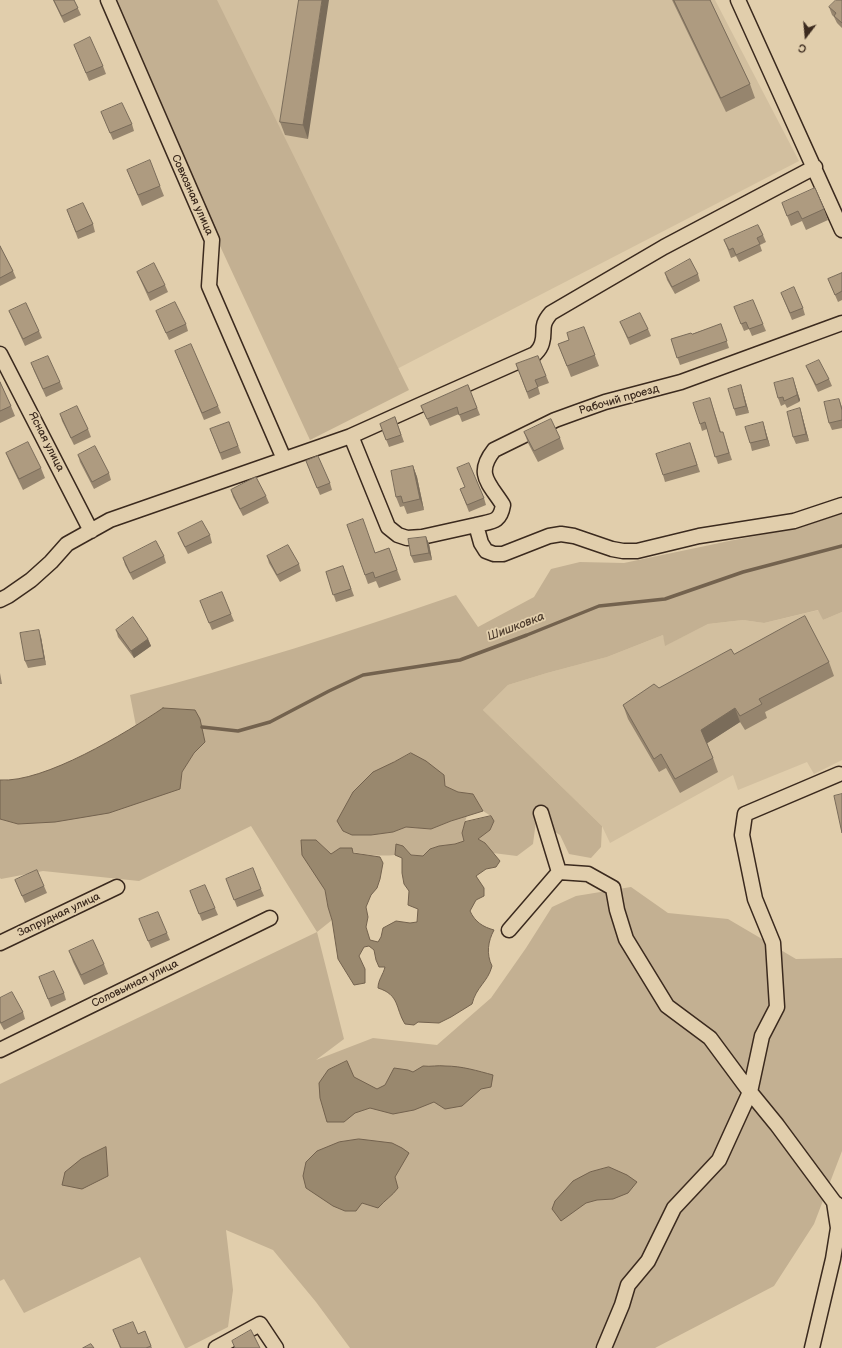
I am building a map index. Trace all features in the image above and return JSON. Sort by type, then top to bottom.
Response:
[{"type":"street","name":"Совхозная улица","points":[[108,0],[212,240],[209,286],[284,459]]},
{"type":"street","points":[[738,0],[815,167],[842,230]]},
{"type":"street","points":[[0,600],[30,580],[51,562],[67,544],[110,520],[351,436],[535,354],[543,342],[543,328],[551,313],[664,247],[815,167]]},
{"type":"street","name":"Рабочий проезд","points":[[476,525],[496,520],[502,513],[503,505],[486,478],[484,471],[488,457],[494,450],[555,420],[604,402],[681,382],[842,323]]},
{"type":"street","name":"Ясная улица","points":[[0,354],[91,530]]},
{"type":"street","points":[[351,436],[388,527],[398,535],[407,538],[422,537],[476,525],[481,543],[486,551],[494,554],[503,554],[549,536],[561,534],[574,536],[612,549],[636,551],[699,536],[794,521],[842,505]]},
{"type":"street","points":[[604,1348],[628,1285],[648,1261],[674,1208],[719,1160],[750,1092],[762,1036],[777,1007],[773,943],[755,899],[742,835],[745,814],[839,774]]},
{"type":"street","points":[[541,813],[559,872]]},
{"type":"street","points":[[559,872],[588,874],[613,888],[616,910],[626,939],[667,1006],[710,1038],[750,1092],[839,1202],[838,1228],[833,1259],[812,1348]]},
{"type":"street","points":[[508,930],[559,872]]},
{"type":"street","name":"Запрудная улица","points":[[0,943],[117,887]]},
{"type":"street","name":"Соловьиная улица","points":[[0,1050],[270,918]]},
{"type":"street","points":[[216,1348],[260,1324],[276,1348]]},
{"type":"shaded area","points":[[106,0],[217,0],[409,390],[310,440]]},
{"type":"shaded area","points":[[211,0],[715,0],[799,161],[393,371]]},
{"type":"shaded area","points":[[842,514],[842,612],[823,620],[818,610],[764,623],[743,620],[708,624],[665,646],[663,635],[607,657],[508,685],[483,710],[602,826],[601,847],[591,858],[569,854],[560,835],[536,821],[533,844],[517,856],[493,853],[485,843],[478,839],[490,830],[494,821],[491,816],[483,811],[473,794],[458,792],[445,786],[411,753],[394,762],[352,835],[371,835],[393,832],[406,827],[431,829],[467,815],[462,833],[464,841],[430,849],[423,856],[411,855],[403,846],[396,845],[395,855],[381,856],[353,852],[340,848],[331,854],[316,840],[301,841],[325,890],[332,920],[317,932],[251,826],[139,881],[43,871],[1,879],[0,819],[18,824],[179,789],[182,772],[194,753],[205,742],[163,708],[136,726],[130,695],[212,673],[294,648],[456,595],[478,627],[534,597],[551,569],[580,562],[624,563],[797,528]]},
{"type":"shaded area","points":[[819,610],[823,620],[842,612],[842,760],[814,774],[807,762],[738,790],[733,775],[610,843],[602,826],[483,710],[508,685],[607,657],[663,635],[666,645],[708,624],[743,620],[764,623]]},
{"type":"shaded area","points":[[163,708],[195,710],[200,719],[205,742],[194,753],[182,772],[180,789],[109,813],[55,822],[18,824],[0,819],[0,780],[18,779],[39,774],[61,765],[107,743]]},
{"type":"shaded area","points":[[411,753],[426,761],[444,775],[445,786],[458,792],[473,794],[483,811],[431,829],[406,827],[393,832],[371,835],[352,835],[343,831],[337,821],[353,792],[373,772]]},
{"type":"shaded area","points":[[491,816],[494,821],[490,830],[478,839],[485,843],[500,861],[496,867],[486,869],[476,876],[484,888],[484,896],[476,900],[470,911],[480,924],[494,930],[488,948],[492,966],[490,972],[476,993],[472,1004],[451,1017],[439,1023],[418,1022],[414,1025],[405,1024],[394,998],[390,994],[378,988],[385,967],[379,967],[374,950],[369,946],[364,947],[359,956],[365,969],[365,983],[354,985],[338,959],[332,920],[325,890],[302,855],[301,840],[316,840],[331,854],[340,848],[352,848],[353,853],[380,857],[383,863],[380,879],[377,888],[371,895],[366,907],[368,917],[366,927],[370,940],[378,942],[383,928],[396,921],[410,923],[417,922],[418,909],[408,905],[409,891],[404,884],[402,858],[395,855],[396,844],[403,846],[411,855],[423,856],[430,849],[464,841],[462,833],[465,822]]},
{"type":"shaded area","points":[[631,887],[668,913],[728,919],[796,959],[842,958],[842,1151],[814,1224],[774,1286],[655,1348],[350,1348],[316,1302],[273,1250],[226,1230],[233,1290],[228,1327],[187,1348],[185,1348],[140,1257],[24,1313],[4,1279],[0,1281],[0,1084],[317,932],[344,1039],[316,1060],[373,1038],[437,1045],[491,998],[526,948],[552,907],[576,896]]},
{"type":"shaded area","points":[[347,1061],[354,1077],[377,1089],[385,1085],[394,1068],[413,1072],[423,1066],[451,1066],[493,1075],[491,1087],[481,1089],[462,1106],[445,1109],[434,1102],[414,1110],[393,1114],[370,1108],[355,1113],[344,1122],[327,1122],[320,1098],[319,1083],[328,1070]]},
{"type":"shaded area","points":[[359,1139],[392,1143],[409,1153],[395,1177],[398,1188],[378,1208],[362,1203],[356,1211],[345,1211],[333,1206],[306,1188],[303,1176],[306,1162],[317,1151],[339,1142]]},
{"type":"shaded area","points":[[106,1147],[108,1176],[82,1189],[62,1185],[65,1172],[81,1159]]},
{"type":"shaded area","points":[[609,1167],[627,1175],[637,1182],[628,1193],[613,1199],[597,1200],[586,1203],[561,1221],[552,1209],[555,1201],[573,1181],[590,1172]]},
{"type":"building","points":[[54,0],[74,0],[78,8],[62,16]]},
{"type":"building","points":[[299,0],[322,0],[303,125],[280,122]]},
{"type":"building","points":[[674,0],[710,0],[750,84],[721,98]]},
{"type":"building","points":[[836,0],[842,0],[842,23],[834,16],[836,13],[829,7]]},
{"type":"building","points":[[90,37],[103,66],[86,73],[74,45]]},
{"type":"building","points":[[122,103],[132,124],[110,133],[101,112]]},
{"type":"building","points":[[150,160],[160,186],[138,195],[127,170]]},
{"type":"building","points":[[815,188],[824,209],[802,219],[798,211],[787,216],[782,203]]},
{"type":"building","points":[[83,203],[93,224],[76,232],[67,210]]},
{"type":"building","points":[[758,225],[763,235],[757,238],[760,244],[736,255],[733,248],[729,250],[724,240]]},
{"type":"building","points":[[0,246],[13,271],[0,278]]},
{"type":"building","points":[[690,259],[698,274],[672,287],[665,273]]},
{"type":"building","points":[[154,263],[165,285],[148,293],[137,272]]},
{"type":"building","points":[[842,273],[842,291],[835,295],[828,279]]},
{"type":"building","points":[[794,287],[803,308],[790,313],[781,293]]},
{"type":"building","points":[[753,300],[763,324],[749,329],[746,322],[741,324],[734,307]]},
{"type":"building","points":[[175,302],[186,324],[166,333],[156,311]]},
{"type":"building","points":[[26,303],[39,331],[23,339],[9,311]]},
{"type":"building","points":[[640,313],[648,329],[628,338],[620,322]]},
{"type":"building","points":[[721,324],[727,341],[677,358],[671,339],[691,333],[692,334]]},
{"type":"building","points":[[584,327],[595,355],[567,366],[558,344],[569,340],[567,333]]},
{"type":"building","points":[[191,344],[218,406],[202,413],[175,351]]},
{"type":"building","points":[[48,356],[60,382],[43,389],[31,363]]},
{"type":"building","points":[[538,356],[546,376],[535,380],[538,387],[527,392],[516,364]]},
{"type":"building","points":[[819,360],[829,379],[816,385],[806,366]]},
{"type":"building","points":[[793,378],[797,395],[784,401],[783,397],[778,398],[774,383]]},
{"type":"building","points":[[0,382],[11,406],[0,411]]},
{"type":"building","points":[[468,385],[477,408],[459,415],[457,407],[427,419],[421,406]]},
{"type":"building","points":[[741,385],[746,406],[734,409],[728,389]]},
{"type":"building","points":[[710,398],[720,432],[723,432],[729,453],[715,457],[705,422],[700,424],[693,403]]},
{"type":"building","points":[[839,399],[842,410],[842,420],[829,423],[824,402]]},
{"type":"building","points":[[77,406],[88,429],[71,438],[60,414]]},
{"type":"building","points":[[800,408],[806,434],[793,437],[787,412]]},
{"type":"building","points":[[395,417],[401,435],[386,440],[380,424]]},
{"type":"building","points":[[551,419],[560,438],[534,451],[524,432]]},
{"type":"building","points":[[229,422],[238,446],[220,453],[210,429]]},
{"type":"building","points":[[763,422],[767,439],[750,443],[745,427]]},
{"type":"building","points":[[28,442],[41,468],[19,479],[6,453]]},
{"type":"building","points":[[690,443],[697,465],[663,475],[656,454]]},
{"type":"building","points":[[95,446],[109,473],[92,482],[78,455]]},
{"type":"building","points":[[318,456],[330,483],[317,488],[306,461]]},
{"type":"building","points":[[469,463],[484,498],[467,505],[460,489],[465,487],[457,468]]},
{"type":"building","points":[[413,466],[420,499],[403,503],[401,496],[396,497],[391,471]]},
{"type":"building","points":[[256,477],[266,496],[240,509],[231,490]]},
{"type":"building","points":[[363,519],[375,553],[389,548],[397,570],[375,578],[373,572],[365,575],[347,525]]},
{"type":"building","points":[[202,521],[210,535],[185,547],[178,533]]},
{"type":"building","points":[[426,537],[429,553],[411,556],[408,539]]},
{"type":"building","points":[[156,541],[164,556],[130,573],[123,558]]},
{"type":"building","points":[[288,545],[299,564],[277,575],[267,556]]},
{"type":"building","points":[[343,566],[351,589],[333,595],[326,572]]},
{"type":"building","points":[[222,592],[231,614],[209,623],[200,601]]},
{"type":"building","points":[[805,616],[829,662],[759,699],[762,704],[740,716],[735,708],[701,730],[713,758],[675,779],[661,754],[654,759],[623,705],[654,684],[659,688],[731,649],[734,654]]},
{"type":"building","points":[[133,617],[148,639],[131,651],[116,630]]},
{"type":"building","points":[[39,630],[44,658],[25,661],[20,633]]},
{"type":"building","points":[[842,794],[842,833],[834,796]]},
{"type":"building","points":[[253,868],[261,889],[234,900],[226,879]]},
{"type":"building","points":[[37,870],[44,886],[22,896],[15,880]]},
{"type":"building","points":[[205,885],[215,908],[199,914],[190,891]]},
{"type":"building","points":[[158,912],[167,933],[148,941],[139,919]]},
{"type":"building","points":[[93,940],[104,964],[81,975],[69,951]]},
{"type":"building","points":[[54,971],[64,993],[48,999],[39,977]]},
{"type":"building","points":[[12,992],[23,1012],[1,1023],[0,998]]},
{"type":"building","points":[[133,1322],[138,1334],[145,1331],[151,1346],[146,1348],[121,1348],[113,1330]]},
{"type":"building","points":[[251,1330],[260,1348],[235,1348],[232,1341]]},
{"type":"building","points":[[91,1344],[94,1348],[83,1348]]},
{"type":"waterway","name":"Шишковка","points":[[202,727],[238,731],[270,722],[363,675],[460,660],[599,606],[665,599],[743,572],[842,546]]}]
